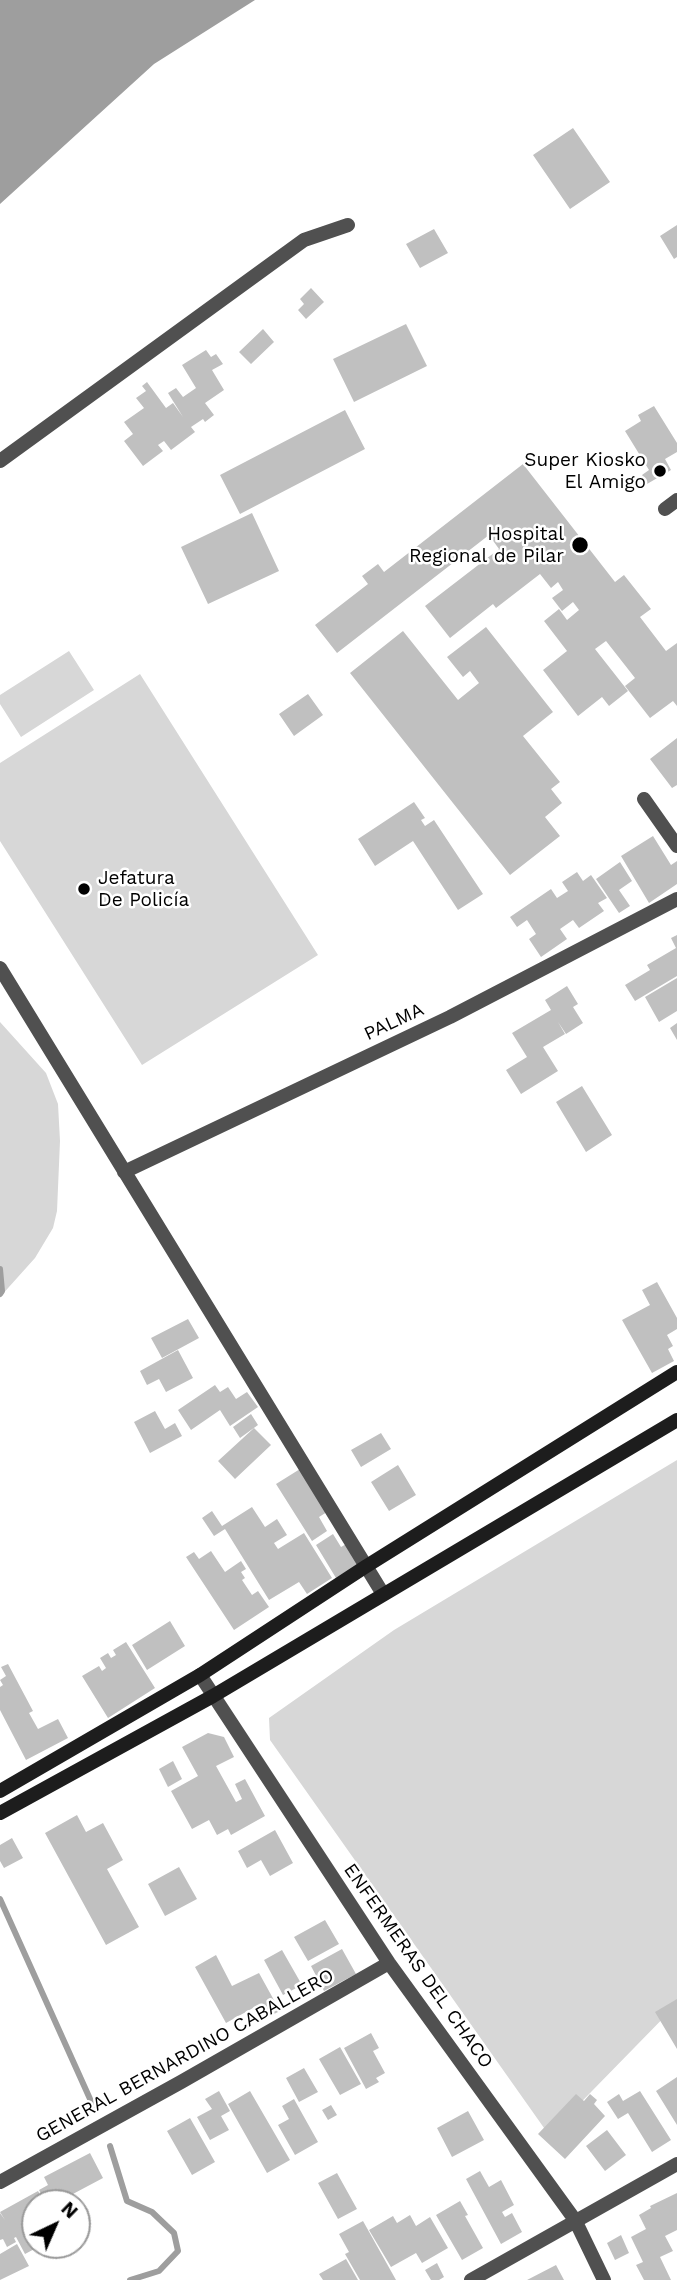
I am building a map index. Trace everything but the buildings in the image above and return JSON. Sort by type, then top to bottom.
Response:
[{"type":"main road","points":[[0,1791],[200,1675],[365,1567],[677,1372]]},
{"type":"main road","points":[[0,1813],[213,1696],[677,1420]]},
{"type":"street","points":[[0,461],[304,240],[348,225]]},
{"type":"street","points":[[644,799],[677,846]]},
{"type":"street","name":"PALMA","points":[[124,1172],[450,1017],[677,899]]},
{"type":"street","points":[[0,968],[383,1594]]},
{"type":"street","name":"ENFERMERAS DEL CHACO","points":[[200,1675],[389,1963],[575,2220],[604,2280]]},
{"type":"street","name":"GENERAL BERNARDINO CABALLERO","points":[[0,2182],[389,1963]]},
{"type":"street","points":[[471,2280],[677,2164]]},
{"type":"shaded area","points":[[0,0],[255,0],[154,64],[0,204]]},
{"type":"shaded area","points":[[69,651],[94,690],[21,737],[0,704],[0,695]]},
{"type":"shaded area","points":[[140,674],[318,955],[142,1065],[0,841],[0,763]]},
{"type":"shaded area","points":[[0,1022],[46,1073],[58,1104],[60,1141],[57,1211],[53,1228],[35,1258],[0,1297]]},
{"type":"shaded area","points":[[677,1460],[677,2004],[549,2135],[270,1740],[269,1718],[394,1630]]},
{"type":"waterway","points":[[0,1269],[0,1294]]},
{"type":"waterway","points":[[0,1899],[95,2110]]},
{"type":"waterway","points":[[110,2146],[127,2201],[152,2212],[174,2233],[178,2251],[159,2271],[130,2280]]},
{"type":"place","name":"Super Kiosko El Amigo","points":[[660,471]]},
{"type":"place","name":"Hospital Regional de Pilar","points":[[580,545]]},
{"type":"place","name":"Jefatura De Policía","points":[[84,889]]}]
